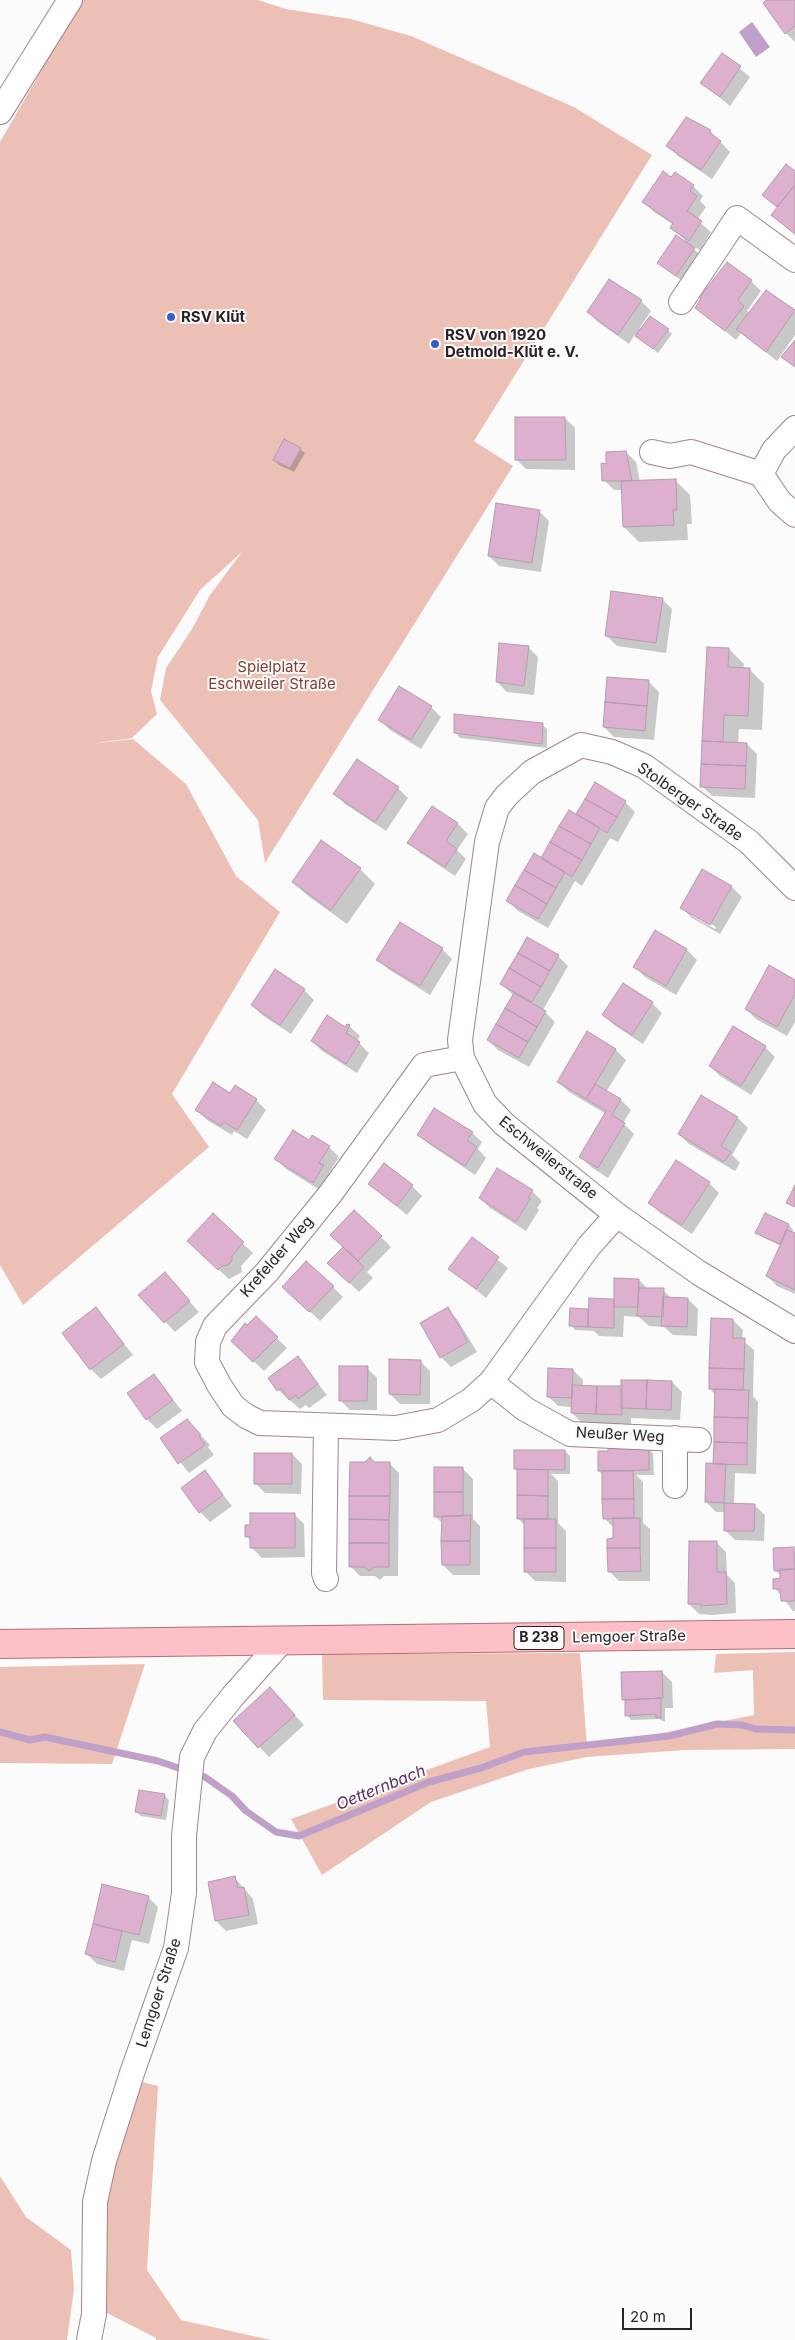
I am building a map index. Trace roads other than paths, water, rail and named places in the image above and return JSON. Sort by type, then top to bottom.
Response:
[{"type":"main road","name":"Lemgoer Straße","points":[[0,1644],[282,1642],[795,1634]]},
{"type":"street","points":[[0,112],[70,0]]},
{"type":"street","points":[[681,302],[737,218],[795,260]]},
{"type":"street","points":[[761,474],[774,450],[795,428]]},
{"type":"street","points":[[652,452],[670,456],[691,452],[761,474],[780,502],[795,515]]},
{"type":"street","name":"Stolberger Straße","points":[[545,764],[581,745],[612,752],[644,766],[749,842],[795,888]]},
{"type":"street","name":"Eschweilerstraße","points":[[545,764],[532,772],[507,795],[497,808],[487,842],[465,992],[460,1040],[462,1058],[485,1104],[504,1124],[617,1215],[698,1273],[795,1331]]},
{"type":"street","name":"Krefelder Weg","points":[[462,1058],[424,1066],[331,1192],[266,1272],[215,1326],[208,1342],[207,1362],[218,1385],[233,1406],[246,1416],[260,1423],[326,1427],[396,1428],[438,1420],[471,1400],[491,1382],[589,1246],[617,1215]]},
{"type":"street","name":"Neußer Weg","points":[[491,1382],[525,1409],[570,1434],[699,1440]]},
{"type":"street","points":[[326,1427],[324,1573],[326,1579]]},
{"type":"street","name":"Neußer Weg","points":[[675,1438],[675,1486]]},
{"type":"street","name":"Lemgoer Straße","points":[[89,2340],[94,2314],[95,2202],[104,2161],[132,2073],[176,1948],[184,1893],[184,1836],[192,1757],[205,1731],[233,1696],[282,1642]]},
{"type":"waterway","name":"Oetternbach","points":[[0,1732],[30,1740],[45,1737],[158,1761],[205,1777],[232,1796],[246,1811],[276,1832],[299,1836],[429,1782],[481,1768],[524,1752],[669,1736],[717,1724],[742,1725],[756,1729],[795,1730]]},
{"type":"place","name":"RSV Klüt","points":[[171,317]]},
{"type":"place","name":"RSV von 1920 Detmold-Klüt e. V.","points":[[435,344]]},
{"type":"park label","name":"Spielplatz Eschweiler Straße","points":[[272,676]]}]
